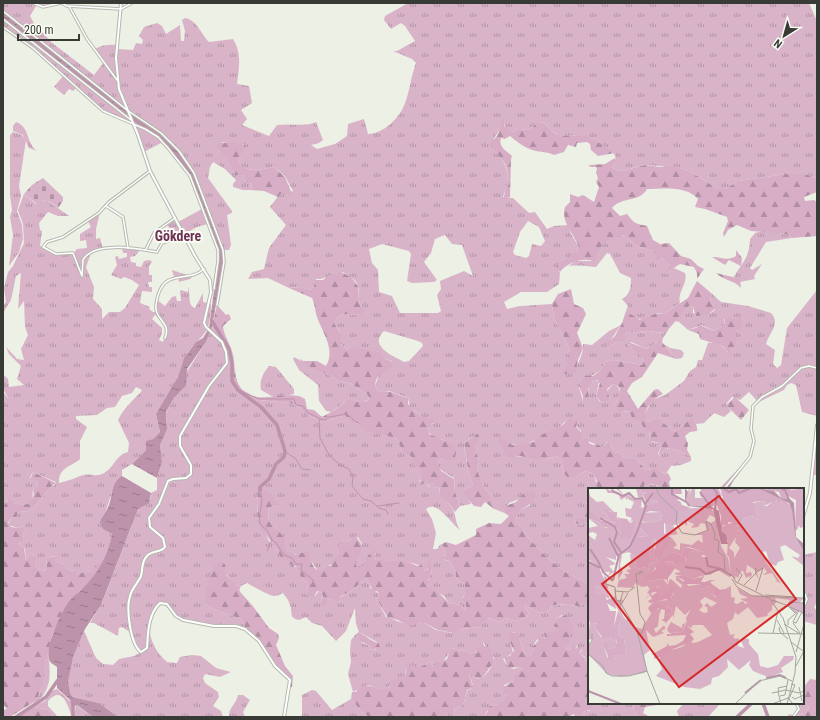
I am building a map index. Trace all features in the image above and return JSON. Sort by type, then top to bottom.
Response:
[{"type":"street","points":[[33,3],[43,7],[62,3],[69,6],[121,9],[132,3]]},
{"type":"street","points":[[121,3],[116,58],[117,80],[121,96],[129,112],[130,119]]},
{"type":"street","points":[[69,6],[87,39],[117,80]]},
{"type":"street","points":[[3,11],[129,112],[162,133],[194,173],[222,246],[224,262],[217,305]]},
{"type":"street","points":[[3,18],[130,119],[150,171],[210,280],[213,289]]},
{"type":"street","points":[[3,27],[34,49],[103,111],[145,129],[158,137],[177,157],[190,176],[218,250],[218,261],[213,289],[204,323],[222,342],[226,352],[227,363],[209,386],[180,436],[180,446],[189,461],[192,472],[188,477],[173,479],[168,482],[158,507],[149,518],[150,527],[163,538],[165,547],[163,550],[149,554],[144,560],[141,576],[130,599],[129,619],[138,648],[141,652],[147,648],[150,623],[154,610],[160,603],[167,604],[176,616],[183,620],[214,626],[236,626],[244,629],[259,641],[275,666],[290,680],[284,717]]},
{"type":"street","points":[[177,157],[180,154]]},
{"type":"street","points":[[150,171],[105,206],[99,213],[67,235],[50,241],[43,247],[56,254],[72,253],[82,276],[82,263],[88,254],[109,248],[146,249],[158,252],[162,243],[185,236]]},
{"type":"street","points":[[105,206],[123,216],[128,248]]},
{"type":"street","points":[[146,249],[154,232],[175,218]]},
{"type":"street","points":[[165,338],[167,332],[166,327],[155,312],[156,303],[162,288],[171,278],[198,274],[204,269]]},
{"type":"street","points":[[213,289],[219,290]]},
{"type":"street","points":[[725,488],[730,479],[749,458],[752,452],[754,439],[751,429],[753,406],[762,397],[782,386],[801,368],[809,366],[817,368]]},
{"type":"street","points":[[804,514],[810,493],[817,425]]},
{"type":"street","points":[[804,592],[807,599],[804,606]]},
{"type":"street","points":[[793,717],[799,709],[796,704]]},
{"type":"green space","points":[[3,3],[62,3],[43,7],[36,6],[30,16],[37,29],[39,28],[51,42],[94,75],[104,62],[94,49],[109,45],[118,45],[118,49],[133,50],[136,43],[142,44],[143,40],[139,36],[144,27],[157,23],[162,26],[166,34],[180,25],[181,41],[184,41],[185,31],[182,20],[185,18],[196,24],[209,42],[233,39],[239,55],[237,84],[249,86],[252,103],[241,110],[247,119],[242,125],[269,136],[277,125],[308,124],[316,122],[323,140],[319,143],[311,145],[317,149],[335,144],[347,136],[348,124],[364,119],[368,134],[379,131],[390,124],[403,109],[416,63],[412,59],[393,51],[397,51],[415,41],[405,26],[401,23],[391,29],[384,20],[385,16],[408,3],[809,3],[817,21],[817,178],[805,174],[796,176],[786,174],[738,181],[725,189],[718,189],[691,172],[676,167],[644,165],[622,171],[615,170],[612,167],[615,162],[615,157],[611,150],[584,136],[565,136],[554,133],[545,124],[540,122],[534,125],[530,130],[518,129],[513,132],[505,127],[504,123],[493,140],[493,149],[505,165],[508,176],[503,197],[513,198],[529,213],[535,212],[547,229],[554,226],[568,225],[571,234],[579,247],[575,253],[560,265],[558,269],[560,273],[559,284],[547,292],[521,292],[504,302],[507,309],[520,306],[552,304],[554,318],[570,349],[567,362],[569,373],[575,373],[583,344],[592,345],[609,331],[621,325],[603,351],[618,341],[625,341],[625,335],[627,333],[648,331],[663,333],[669,329],[663,338],[660,338],[657,343],[647,349],[631,342],[628,345],[639,353],[644,361],[642,365],[615,360],[605,362],[600,371],[591,376],[584,375],[578,384],[583,401],[589,395],[589,386],[595,380],[599,382],[596,396],[600,402],[610,399],[607,391],[613,384],[616,385],[620,393],[615,405],[624,412],[629,411],[633,417],[641,422],[649,432],[652,442],[660,443],[661,447],[658,454],[659,456],[666,448],[681,451],[691,457],[691,461],[681,465],[671,466],[666,474],[656,469],[646,470],[636,459],[625,459],[620,453],[614,452],[610,443],[607,442],[602,447],[581,439],[581,431],[568,418],[554,430],[526,444],[500,444],[502,450],[510,455],[545,459],[559,457],[561,459],[564,474],[570,476],[575,476],[586,471],[593,474],[599,488],[588,488],[585,517],[584,519],[576,519],[575,523],[579,525],[588,523],[588,584],[567,573],[550,560],[527,537],[524,529],[515,522],[517,513],[531,505],[519,499],[509,503],[505,508],[507,514],[492,508],[491,497],[483,485],[477,470],[479,461],[476,450],[478,437],[474,436],[465,442],[464,445],[468,470],[473,486],[465,489],[471,504],[460,506],[455,492],[454,478],[442,471],[438,462],[439,458],[447,459],[444,440],[435,438],[428,432],[429,426],[434,423],[425,419],[410,407],[408,398],[389,391],[379,392],[375,386],[379,375],[390,369],[392,361],[385,359],[379,352],[357,348],[347,350],[341,344],[340,332],[334,323],[338,316],[345,314],[361,315],[362,306],[359,301],[358,285],[353,279],[343,272],[325,278],[316,279],[314,287],[311,290],[299,287],[289,288],[268,278],[248,279],[252,272],[264,269],[269,248],[286,225],[270,207],[279,195],[293,191],[285,176],[274,167],[254,170],[245,168],[237,161],[246,145],[222,142],[235,175],[244,175],[248,182],[252,184],[251,190],[243,190],[233,187],[236,180],[225,169],[213,162],[210,167],[208,178],[232,211],[232,213],[227,215],[231,245],[229,250],[223,250],[201,190],[167,138],[134,116],[3,11]],"holes":[[[528,221],[539,227],[545,241],[541,246],[532,244],[529,256],[526,258],[515,255],[513,252],[520,232]],[[445,235],[452,244],[462,245],[473,276],[464,271],[440,281],[441,289],[437,295],[441,311],[438,313],[400,313],[392,296],[379,292],[378,270],[372,263],[369,249],[382,244],[409,251],[411,254],[407,281],[412,283],[434,282],[437,280],[424,262],[431,253],[435,239]],[[384,331],[418,341],[422,343],[423,346],[409,361],[404,362],[389,354],[380,346],[380,336]]]},
{"type":"green space","points":[[3,19],[163,142],[144,152],[133,124],[106,113],[76,88],[73,91],[69,89],[64,95],[54,87],[63,76],[30,46],[3,27]]},
{"type":"green space","points":[[505,118],[504,126],[513,132],[518,129],[530,130],[537,122],[541,122],[547,125],[556,134],[565,136],[579,135],[587,137],[609,148],[615,153],[598,156],[591,150],[590,144],[587,142],[577,143],[576,147],[568,145],[564,152],[554,155],[529,149],[510,136],[505,139],[501,138],[500,141],[502,146],[512,156],[510,197],[506,198],[503,203],[508,180],[507,171],[505,163],[493,148],[491,143],[498,134],[501,121]]},
{"type":"green space","points":[[16,122],[24,128],[31,144],[37,151],[29,148],[23,135],[13,131],[13,126]]},
{"type":"green space","points":[[13,132],[22,135],[26,140],[19,186],[21,196],[17,211],[22,225],[23,239],[19,252],[9,266],[13,235],[10,217],[12,210],[10,195],[10,135]]},
{"type":"green space","points":[[230,142],[246,145],[238,160],[242,166],[251,170],[274,167],[285,177],[292,194],[281,194],[278,197],[264,191],[251,190],[252,184],[247,182],[244,175],[235,175],[229,162],[217,147],[217,144]]},
{"type":"green space","points":[[615,158],[616,161],[612,167],[615,170],[622,171],[645,165],[660,167],[674,166],[691,172],[718,189],[725,189],[738,181],[786,174],[799,175],[802,173],[817,178],[817,192],[804,197],[805,201],[814,200],[817,202],[817,236],[792,238],[786,234],[751,231],[737,225],[728,230],[724,237],[723,233],[728,221],[727,217],[695,207],[698,199],[693,195],[681,190],[667,188],[647,189],[640,196],[616,204],[612,208],[620,216],[627,214],[635,223],[647,226],[653,240],[660,244],[669,243],[681,256],[691,259],[698,266],[704,269],[697,279],[697,273],[694,267],[680,264],[663,275],[669,265],[662,258],[657,263],[657,256],[653,251],[637,246],[623,235],[612,238],[604,243],[598,251],[595,262],[591,260],[576,261],[560,272],[556,267],[558,264],[577,251],[579,247],[566,223],[564,213],[565,207],[570,202],[570,194],[578,197],[583,195],[594,202],[599,187],[596,182],[598,178],[596,173],[597,169],[596,167],[590,167],[589,165],[605,164]]},
{"type":"green space","points":[[43,178],[63,197],[63,201],[58,208],[50,202],[45,201],[37,204],[24,194],[32,185]]},
{"type":"green space","points":[[24,194],[36,204],[41,200],[48,201],[69,216],[58,216],[48,212],[39,223],[40,230],[42,231],[40,246],[53,253],[69,252],[73,254],[77,249],[87,248],[86,240],[80,241],[80,234],[91,227],[88,221],[100,212],[96,229],[96,239],[100,238],[103,249],[91,253],[86,267],[94,287],[93,299],[102,309],[102,319],[109,312],[120,312],[125,308],[139,285],[124,277],[121,279],[111,275],[117,265],[115,257],[118,256],[119,259],[127,257],[127,253],[123,253],[122,248],[142,248],[135,256],[130,257],[131,262],[136,263],[136,266],[141,267],[144,261],[150,260],[152,262],[149,266],[149,275],[152,275],[152,282],[148,282],[149,287],[152,287],[152,292],[142,291],[140,303],[150,307],[149,309],[153,312],[155,312],[157,300],[165,306],[172,297],[176,296],[177,301],[181,301],[180,290],[188,292],[188,287],[190,302],[193,307],[195,308],[203,293],[203,302],[211,304],[209,325],[206,331],[184,359],[174,386],[156,414],[160,432],[153,439],[146,442],[146,450],[132,464],[122,470],[122,476],[115,484],[102,518],[107,531],[112,534],[107,556],[103,562],[91,572],[85,571],[79,575],[76,574],[75,570],[70,571],[64,565],[55,561],[55,556],[46,558],[47,568],[45,571],[37,569],[35,564],[36,557],[31,553],[26,560],[25,549],[19,545],[20,541],[24,540],[23,533],[27,531],[22,526],[18,528],[8,525],[11,518],[16,517],[19,512],[28,511],[35,506],[50,488],[55,485],[56,482],[33,472],[30,477],[31,480],[38,482],[37,489],[33,489],[31,502],[29,504],[18,505],[8,500],[3,506],[3,392],[9,399],[3,389],[3,377],[5,376],[8,379],[9,387],[24,385],[17,379],[21,366],[9,354],[6,347],[17,359],[24,360],[21,349],[28,335],[25,327],[24,301],[18,309],[21,273],[16,276],[11,300],[3,313],[3,307],[6,302],[4,288],[8,272],[13,266],[24,243],[23,224],[18,210]],"holes":[[[155,315],[161,319],[167,330],[163,342],[159,340],[162,333],[162,328],[152,319]],[[136,387],[142,390],[141,392],[126,408],[118,420],[129,443],[128,452],[120,456],[109,469],[102,474],[83,475],[59,483],[59,478],[63,470],[80,459],[80,441],[87,427],[76,419],[76,416],[97,415],[107,408],[115,407],[122,396],[132,393]]]},
{"type":"green space","points":[[202,209],[208,224],[197,227],[176,239],[166,223],[175,218],[178,222]]},
{"type":"green space","points":[[762,231],[786,234],[792,238],[766,242],[750,268],[752,270],[762,264],[754,276],[755,279],[740,282],[734,277],[747,256],[750,239],[755,233]]},
{"type":"green space","points":[[623,235],[637,246],[653,251],[657,256],[657,263],[662,258],[669,265],[664,274],[674,268],[685,273],[686,277],[679,299],[680,303],[665,313],[658,313],[642,320],[633,317],[626,311],[628,306],[622,299],[630,290],[631,278],[620,273],[610,254],[607,253],[596,267],[569,266],[575,261],[595,261],[595,256],[600,246],[613,237]]},
{"type":"green space","points":[[736,250],[742,258],[741,266],[729,260],[725,265],[712,257],[730,259],[736,256]]},
{"type":"green space","points":[[172,270],[190,276],[194,275],[190,279],[179,282],[178,277],[174,277]]},
{"type":"green space","points":[[341,272],[351,277],[358,286],[359,302],[364,311],[361,315],[345,314],[338,316],[334,323],[341,334],[341,344],[347,350],[355,347],[380,352],[385,359],[391,361],[393,364],[388,372],[381,375],[376,380],[375,386],[379,392],[390,392],[408,398],[408,404],[416,412],[422,417],[433,419],[435,421],[428,428],[429,434],[454,445],[456,452],[455,458],[449,461],[440,458],[438,462],[441,471],[454,479],[455,492],[460,506],[455,512],[439,495],[440,489],[438,487],[435,488],[433,483],[430,484],[428,489],[427,481],[420,486],[419,483],[422,477],[421,472],[413,465],[411,456],[403,452],[396,438],[366,431],[357,423],[352,423],[345,415],[323,422],[306,414],[300,408],[290,403],[260,400],[238,390],[231,378],[232,363],[229,349],[213,322],[217,305],[226,315],[229,314],[231,319],[223,326],[232,351],[237,381],[245,392],[252,396],[261,397],[289,395],[298,396],[305,399],[307,409],[314,410],[322,417],[335,410],[347,400],[364,402],[369,399],[368,395],[350,383],[339,381],[328,374],[317,371],[303,363],[299,358],[303,361],[317,361],[326,366],[330,353],[312,298],[289,288],[300,287],[311,290],[314,287],[315,280],[323,280],[328,276]]},
{"type":"green space","points":[[716,273],[737,278],[740,280],[741,288],[735,283],[719,276]]},
{"type":"green space","points":[[697,281],[710,292],[711,303],[716,308],[707,315],[696,316],[693,307],[689,306],[665,333],[648,331],[627,333],[625,335],[625,341],[618,341],[603,351],[607,343],[615,336],[626,311],[640,320],[655,314],[665,313],[688,298]]},
{"type":"green space","points":[[571,289],[574,304],[583,308],[586,314],[577,333],[583,348],[578,360],[576,373],[564,374],[562,372],[567,366],[570,349],[554,318],[552,304],[558,294]]},
{"type":"green space","points":[[817,290],[817,416],[802,412],[796,385],[791,383],[787,385],[784,390],[758,402],[749,392],[740,400],[732,397],[726,404],[731,411],[724,417],[714,413],[704,423],[696,424],[693,420],[689,420],[675,432],[659,422],[648,422],[645,420],[644,416],[652,400],[665,395],[684,381],[690,371],[696,367],[698,360],[702,360],[708,343],[719,344],[728,352],[734,346],[736,331],[739,330],[743,320],[738,317],[724,319],[724,325],[714,331],[702,325],[688,330],[679,322],[675,321],[689,306],[693,307],[693,313],[699,314],[709,313],[715,310],[711,303],[710,292],[721,302],[748,306],[771,313],[774,317],[775,325],[766,344],[775,350],[773,364],[777,368],[781,365],[787,328]]},
{"type":"green space","points":[[725,318],[742,318],[743,322],[740,330],[736,331],[736,344],[729,353],[723,346],[700,339],[699,334],[688,330],[696,328],[700,325],[714,331],[724,325]]},
{"type":"green space","points":[[213,322],[229,352],[232,363],[234,385],[260,400],[290,403],[300,408],[308,415],[323,422],[345,415],[350,420],[362,426],[365,430],[396,438],[402,450],[411,456],[422,473],[422,478],[419,481],[421,486],[425,481],[428,482],[427,486],[429,488],[430,484],[433,483],[435,488],[438,487],[440,490],[440,495],[451,506],[454,512],[460,530],[435,507],[426,509],[432,519],[436,533],[433,549],[437,549],[440,545],[443,546],[446,554],[444,556],[444,560],[450,561],[456,573],[456,578],[465,585],[463,601],[466,604],[466,610],[463,609],[461,605],[449,603],[444,596],[427,586],[427,580],[430,579],[432,574],[430,562],[427,570],[425,571],[422,566],[413,563],[376,560],[374,557],[376,553],[372,551],[364,566],[357,567],[356,564],[362,548],[362,544],[358,537],[344,543],[333,564],[325,566],[322,572],[318,571],[312,562],[286,550],[283,536],[269,521],[268,510],[272,506],[279,507],[270,495],[257,490],[257,522],[269,541],[274,544],[280,556],[290,563],[291,566],[299,568],[301,577],[307,583],[308,590],[305,594],[315,596],[319,591],[323,594],[321,602],[325,602],[328,599],[335,600],[351,591],[366,578],[371,585],[370,588],[379,594],[377,600],[386,617],[408,624],[423,622],[436,630],[452,633],[462,629],[479,627],[487,618],[499,622],[506,618],[518,621],[530,614],[524,607],[526,605],[540,613],[549,610],[551,606],[568,604],[579,607],[586,603],[588,604],[588,663],[586,662],[585,657],[579,653],[582,650],[577,645],[576,650],[575,647],[570,650],[565,648],[572,628],[570,618],[562,615],[556,619],[554,632],[544,634],[545,639],[540,636],[533,645],[534,649],[530,656],[525,656],[517,632],[513,632],[510,640],[513,653],[503,659],[508,667],[514,669],[519,667],[523,669],[514,681],[504,685],[505,694],[507,695],[505,700],[501,703],[490,706],[484,717],[446,717],[447,713],[455,711],[455,707],[463,706],[467,691],[472,688],[473,685],[469,675],[479,679],[487,673],[493,662],[494,658],[483,642],[477,650],[478,653],[473,652],[470,654],[463,650],[457,651],[455,648],[438,665],[433,666],[430,662],[420,667],[406,669],[405,676],[394,680],[388,689],[379,689],[368,685],[353,692],[348,674],[351,662],[351,640],[356,634],[362,643],[370,646],[372,650],[376,649],[377,642],[359,632],[356,624],[355,608],[346,631],[336,641],[322,626],[312,623],[306,617],[299,620],[293,618],[289,602],[283,593],[277,596],[272,596],[247,583],[241,586],[239,591],[225,573],[225,563],[208,582],[206,604],[211,608],[241,619],[247,631],[241,628],[199,624],[186,621],[162,602],[151,616],[150,624],[152,641],[161,656],[167,662],[177,663],[180,657],[192,655],[201,656],[216,668],[231,672],[220,677],[205,674],[203,678],[205,683],[218,692],[219,697],[213,706],[221,711],[223,717],[118,717],[99,703],[72,697],[68,689],[68,672],[84,631],[96,658],[103,664],[113,665],[119,659],[134,656],[141,652],[133,634],[122,627],[119,628],[118,636],[94,623],[90,623],[102,603],[138,509],[149,501],[151,493],[157,490],[157,478],[162,462],[160,445],[167,422],[166,413],[174,398],[186,386],[186,373],[206,342]]},
{"type":"green space","points":[[659,338],[663,338],[662,342],[676,359],[658,353],[642,377],[632,383],[627,391],[638,409],[654,390],[658,389],[663,394],[650,404],[646,411],[645,420],[648,422],[658,419],[675,432],[691,418],[694,420],[697,426],[697,431],[690,432],[685,436],[688,444],[687,450],[691,457],[681,451],[666,448],[658,457],[661,447],[660,443],[651,441],[650,433],[644,429],[641,422],[633,419],[629,411],[620,412],[615,405],[618,400],[620,389],[618,386],[613,384],[607,389],[610,400],[601,402],[596,396],[600,383],[597,380],[593,381],[588,389],[589,398],[583,401],[583,396],[578,384],[584,375],[593,376],[600,371],[605,362],[615,360],[642,365],[644,361],[630,347],[628,342],[647,349],[657,343]]},
{"type":"green space","points":[[664,344],[670,348],[681,350],[684,353],[682,358],[676,359]]},
{"type":"green space","points":[[294,357],[339,381],[350,383],[368,395],[369,399],[362,403],[351,400],[343,403],[332,412],[326,411],[319,401],[318,385],[299,370],[293,359]]},
{"type":"green space","points":[[269,366],[276,367],[294,389],[294,394],[275,398],[261,390],[262,377]]},
{"type":"green space","points":[[735,397],[749,410],[741,420],[726,405]]},
{"type":"green space","points":[[568,418],[577,421],[576,427],[581,432],[581,439],[588,439],[589,443],[593,445],[597,444],[602,447],[609,441],[614,452],[620,453],[625,459],[636,459],[646,470],[650,470],[654,467],[665,474],[668,473],[671,479],[669,482],[670,487],[664,488],[657,485],[648,484],[644,485],[645,488],[598,488],[596,485],[597,481],[593,474],[586,471],[576,476],[568,477],[564,474],[561,459],[559,457],[545,459],[520,456],[510,458],[504,453],[497,439],[502,437],[513,445],[533,442],[541,435],[564,424]]},
{"type":"green space","points":[[817,425],[817,475],[812,475]]},
{"type":"green space","points":[[477,434],[479,435],[476,450],[479,461],[477,470],[483,485],[491,497],[494,509],[485,502],[481,507],[474,506],[465,495],[465,489],[473,486],[468,470],[464,443]]},
{"type":"green space","points":[[745,462],[730,488],[720,488]]},
{"type":"green space","points":[[33,472],[56,483],[35,506],[28,511],[19,512],[16,517],[11,518],[8,523],[11,527],[18,528],[22,526],[27,531],[23,533],[24,540],[19,543],[19,545],[24,548],[26,560],[31,553],[37,558],[35,564],[37,569],[45,571],[47,568],[46,558],[56,556],[55,561],[64,565],[70,571],[75,570],[78,575],[85,571],[91,572],[96,565],[104,561],[90,582],[70,600],[59,620],[52,635],[48,654],[45,660],[43,682],[37,700],[10,717],[3,717],[3,710],[7,709],[3,704],[3,506],[10,498],[16,504],[29,504],[34,495],[33,489],[37,488],[38,482],[30,480]]},
{"type":"green space","points":[[644,485],[661,486],[664,488],[645,488]]},
{"type":"green space","points":[[259,486],[271,495],[278,504],[279,507],[272,506],[268,510],[269,521],[285,538],[286,550],[295,555],[308,551],[313,566],[318,570],[322,571],[326,565],[331,566],[334,558],[339,553],[338,545],[351,540],[355,535],[363,547],[356,564],[357,567],[364,565],[367,557],[373,550],[376,552],[374,557],[376,560],[403,561],[417,566],[421,564],[425,571],[428,569],[426,564],[429,560],[431,563],[432,578],[427,580],[429,583],[427,586],[436,590],[449,603],[461,605],[463,609],[466,610],[466,604],[462,600],[465,594],[465,585],[456,578],[456,573],[450,561],[442,559],[446,554],[443,546],[440,545],[446,542],[456,545],[476,535],[476,529],[489,523],[501,524],[509,516],[505,513],[505,506],[516,502],[525,492],[534,491],[536,496],[533,501],[518,512],[515,522],[524,529],[527,537],[550,560],[567,573],[588,584],[588,605],[585,604],[579,607],[569,604],[554,605],[551,606],[549,610],[540,613],[526,605],[524,607],[530,614],[518,621],[506,618],[499,622],[488,618],[479,627],[462,629],[453,633],[438,630],[423,622],[409,626],[398,620],[388,618],[377,600],[379,594],[377,591],[372,592],[371,585],[366,578],[351,591],[341,596],[338,601],[328,599],[324,608],[321,602],[323,596],[321,592],[317,591],[314,597],[305,594],[308,590],[307,583],[301,577],[296,566],[292,567],[290,563],[280,556],[275,546],[257,522],[257,490]]},
{"type":"green space","points":[[588,501],[588,523],[580,525],[575,523],[576,519],[585,518],[585,507]]},
{"type":"green space","points":[[817,552],[817,602],[814,607],[816,610],[817,625],[804,621],[804,606],[807,599],[804,592],[804,555]]},
{"type":"green space","points":[[221,561],[225,564],[226,575],[236,585],[269,628],[278,634],[279,638],[276,645],[285,666],[293,676],[292,687],[290,687],[290,680],[278,670],[262,644],[247,631],[241,619],[211,608],[206,604],[207,586],[210,574],[216,564]]},
{"type":"green space","points":[[564,615],[570,618],[574,631],[570,635],[569,643],[565,648],[570,650],[574,646],[576,649],[579,645],[582,648],[579,653],[588,663],[588,704],[594,704],[591,710],[585,711],[581,717],[575,717],[574,714],[568,717],[484,717],[488,711],[487,707],[499,704],[503,701],[507,695],[503,693],[503,687],[514,681],[515,675],[523,669],[519,667],[508,668],[504,657],[510,656],[514,651],[508,637],[509,633],[517,632],[519,634],[525,656],[530,656],[534,649],[532,647],[538,641],[538,637],[540,636],[545,639],[544,633],[554,631],[556,619]]},
{"type":"green space","points":[[359,632],[379,644],[380,647],[372,650],[370,646],[360,641],[356,634]]},
{"type":"green space","points":[[482,640],[484,646],[489,647],[494,663],[480,679],[469,675],[472,684],[475,687],[467,690],[463,706],[455,707],[454,713],[447,713],[446,717],[369,717],[361,711],[351,699],[352,692],[356,692],[364,686],[380,689],[389,688],[391,681],[405,676],[409,665],[420,667],[430,662],[433,666],[447,659],[450,650],[456,648],[457,651],[463,650],[470,654],[473,652],[478,653],[476,648],[480,646]]},
{"type":"green space","points":[[48,654],[50,676],[47,689],[39,700],[33,704],[40,692],[43,666]]},
{"type":"green space","points":[[810,679],[817,680],[817,717],[798,717],[802,713],[803,716],[805,716],[809,707],[804,699],[804,687]]},
{"type":"green space","points":[[57,689],[72,703],[72,717],[67,703],[61,696],[58,695],[53,696],[48,701],[48,706],[58,717],[54,717],[49,710],[33,707],[45,701],[52,691]]},
{"type":"green space","points":[[312,690],[316,691],[332,710],[351,699],[361,711],[369,717],[302,717],[302,695]]},
{"type":"green space","points":[[238,695],[243,695],[250,700],[243,712],[245,717],[229,717],[230,711]]},
{"type":"green space","points":[[804,697],[809,707],[805,716],[803,716],[802,713],[798,717],[786,717],[790,714],[794,716],[799,709],[796,704],[804,704]]},
{"type":"green space","points":[[594,704],[636,704],[633,707],[638,717],[581,717],[585,711],[590,711]]},
{"type":"green space","points":[[636,704],[663,704],[645,707],[643,713],[650,717],[638,717],[633,707]]},
{"type":"green space","points":[[683,704],[721,704],[708,717],[679,717],[677,711]]},
{"type":"green space","points":[[76,705],[93,717],[74,717]]},
{"type":"green space","points":[[33,707],[49,710],[54,717],[18,717]]},
{"type":"water","points":[[3,11],[127,110],[167,138],[192,169],[222,246],[224,262],[212,326],[206,342],[187,369],[186,386],[174,398],[166,412],[167,429],[160,445],[162,462],[157,478],[132,464],[146,450],[146,441],[153,439],[160,432],[156,414],[178,377],[184,358],[196,342],[203,338],[209,328],[219,254],[187,172],[163,142],[115,108],[3,19]]},
{"type":"water","points":[[122,476],[151,493],[149,503],[138,509],[101,605],[85,629],[73,657],[68,681],[72,697],[99,703],[118,717],[93,717],[77,705],[72,707],[70,700],[57,688],[57,667],[50,662],[48,653],[55,628],[67,605],[94,576],[106,556],[112,534],[103,529],[100,522],[109,505],[114,485]]},
{"type":"waterway","points":[[212,321],[229,349],[232,363],[232,381],[238,390],[261,407],[277,425],[285,451],[284,457],[276,464],[269,479],[260,487],[260,490]]},
{"type":"waterway","points":[[238,390],[259,399],[294,399],[296,405],[303,406],[308,413],[319,418],[320,438],[329,455],[340,465],[349,469],[353,477],[352,486],[363,499],[371,501],[379,508],[386,510],[388,514]]},
{"type":"waterway","points":[[320,419],[325,420],[329,417],[347,414],[355,421]]},
{"type":"waterway","points":[[285,452],[295,458],[302,469],[310,470]]},
{"type":"waterway","points":[[260,490],[262,499],[259,521],[267,530],[272,540],[267,551]]},
{"type":"waterway","points":[[378,506],[399,503]]},
{"type":"waterway","points":[[271,539],[276,543],[284,555],[292,558],[296,564],[302,564],[301,570],[314,581]]},
{"type":"waterway","points":[[16,717],[46,697],[58,680]]},
{"type":"waterway","points":[[73,702],[73,717]]},
{"type":"waterway","points":[[737,717],[751,704]]},
{"type":"waterway","points":[[763,704],[768,717]]},
{"type":"district","name":"Gökdere","points":[[178,236]]}]
